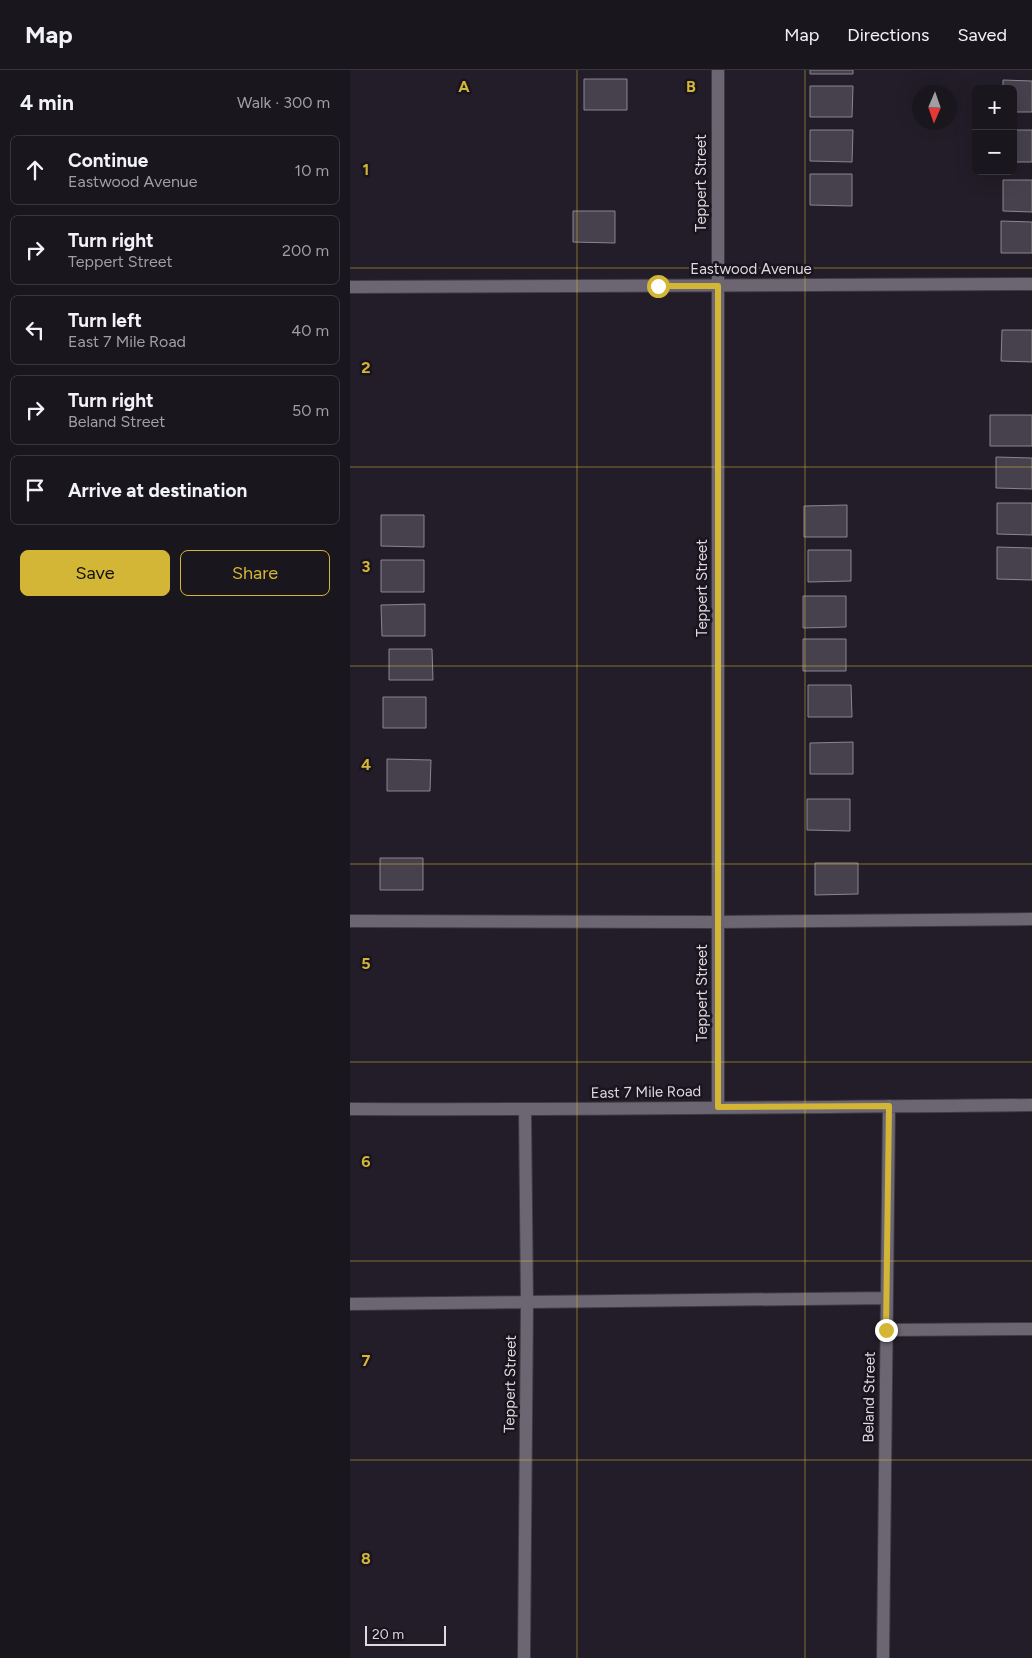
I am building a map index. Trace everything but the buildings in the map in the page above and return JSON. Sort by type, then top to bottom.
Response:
[{"type":"street","name":"Teppert Street","points":[[718,70],[718,1107]]},
{"type":"street","name":"Eastwood Avenue","points":[[350,287],[1032,284]]},
{"type":"street","points":[[350,921],[718,922],[1032,919]]},
{"type":"street","name":"East 7 Mile Road","points":[[350,1109],[525,1110],[1032,1105]]},
{"type":"street","name":"Beland Street","points":[[883,1658],[889,1106]]},
{"type":"street","name":"Teppert Street","points":[[524,1658],[527,1303],[525,1110]]},
{"type":"street","points":[[350,1304],[887,1298]]},
{"type":"street","points":[[886,1330],[1032,1329]]},
{"type":"route","points":[[658,286],[718,286],[718,1107],[889,1106],[886,1330]]}]
